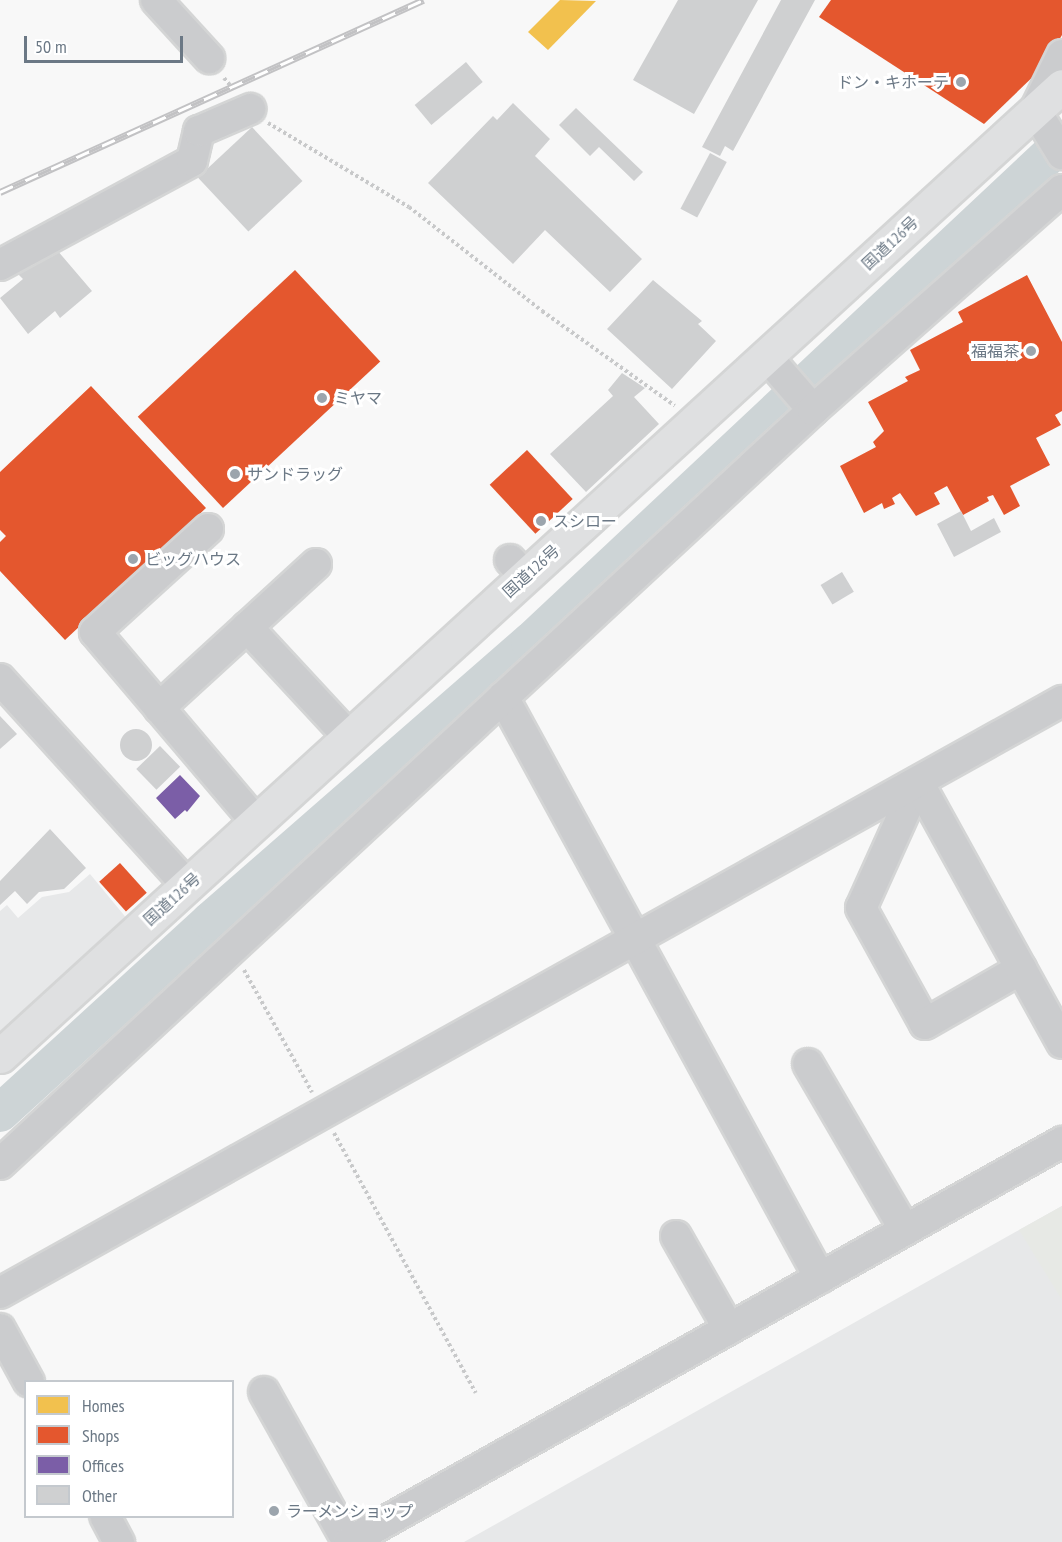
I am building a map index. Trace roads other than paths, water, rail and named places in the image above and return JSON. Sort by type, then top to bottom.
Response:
[{"type":"highway","name":"国道126号","points":[[0,1056],[349,737],[410,667],[518,568],[696,421],[767,357],[1048,132],[1062,86]]},
{"type":"street","points":[[156,0],[208,58]]},
{"type":"street","points":[[1048,132],[1062,55]]},
{"type":"street","points":[[0,265],[192,161],[199,131],[250,109]]},
{"type":"street","points":[[0,1164],[813,410],[1062,190]]},
{"type":"street","points":[[767,357],[813,410]]},
{"type":"street","points":[[208,529],[95,632],[256,822]]},
{"type":"street","points":[[159,708],[316,564]]},
{"type":"street","points":[[247,627],[349,737]]},
{"type":"street","points":[[0,679],[187,885]]},
{"type":"street","points":[[503,697],[820,1278]]},
{"type":"street","points":[[0,1293],[1062,701]]},
{"type":"street","points":[[918,782],[861,909],[925,1024],[1022,969]]},
{"type":"street","points":[[918,782],[1062,1043]]},
{"type":"street","points":[[808,1064],[905,1230]]},
{"type":"street","points":[[264,1392],[349,1542],[1062,1142]]},
{"type":"street","points":[[676,1236],[729,1329]]},
{"type":"street","points":[[0,1329],[28,1380]]},
{"type":"street","points":[[106,1518],[119,1542]]},
{"type":"waterway","points":[[0,1113],[210,921],[530,642],[1062,143]]},
{"type":"railway","points":[[0,192],[424,0]]},
{"type":"place","name":"ドン・キホーテ","points":[[961,82]]},
{"type":"place","name":"福福茶","points":[[1031,351]]},
{"type":"place","name":"ミヤマ","points":[[322,398]]},
{"type":"place","name":"サンドラッグ","points":[[235,474]]},
{"type":"place","name":"スシロー","points":[[541,521]]},
{"type":"place","name":"ビッグハウス","points":[[133,559]]},
{"type":"place","name":"ラーメンショップ","points":[[274,1511]]}]
